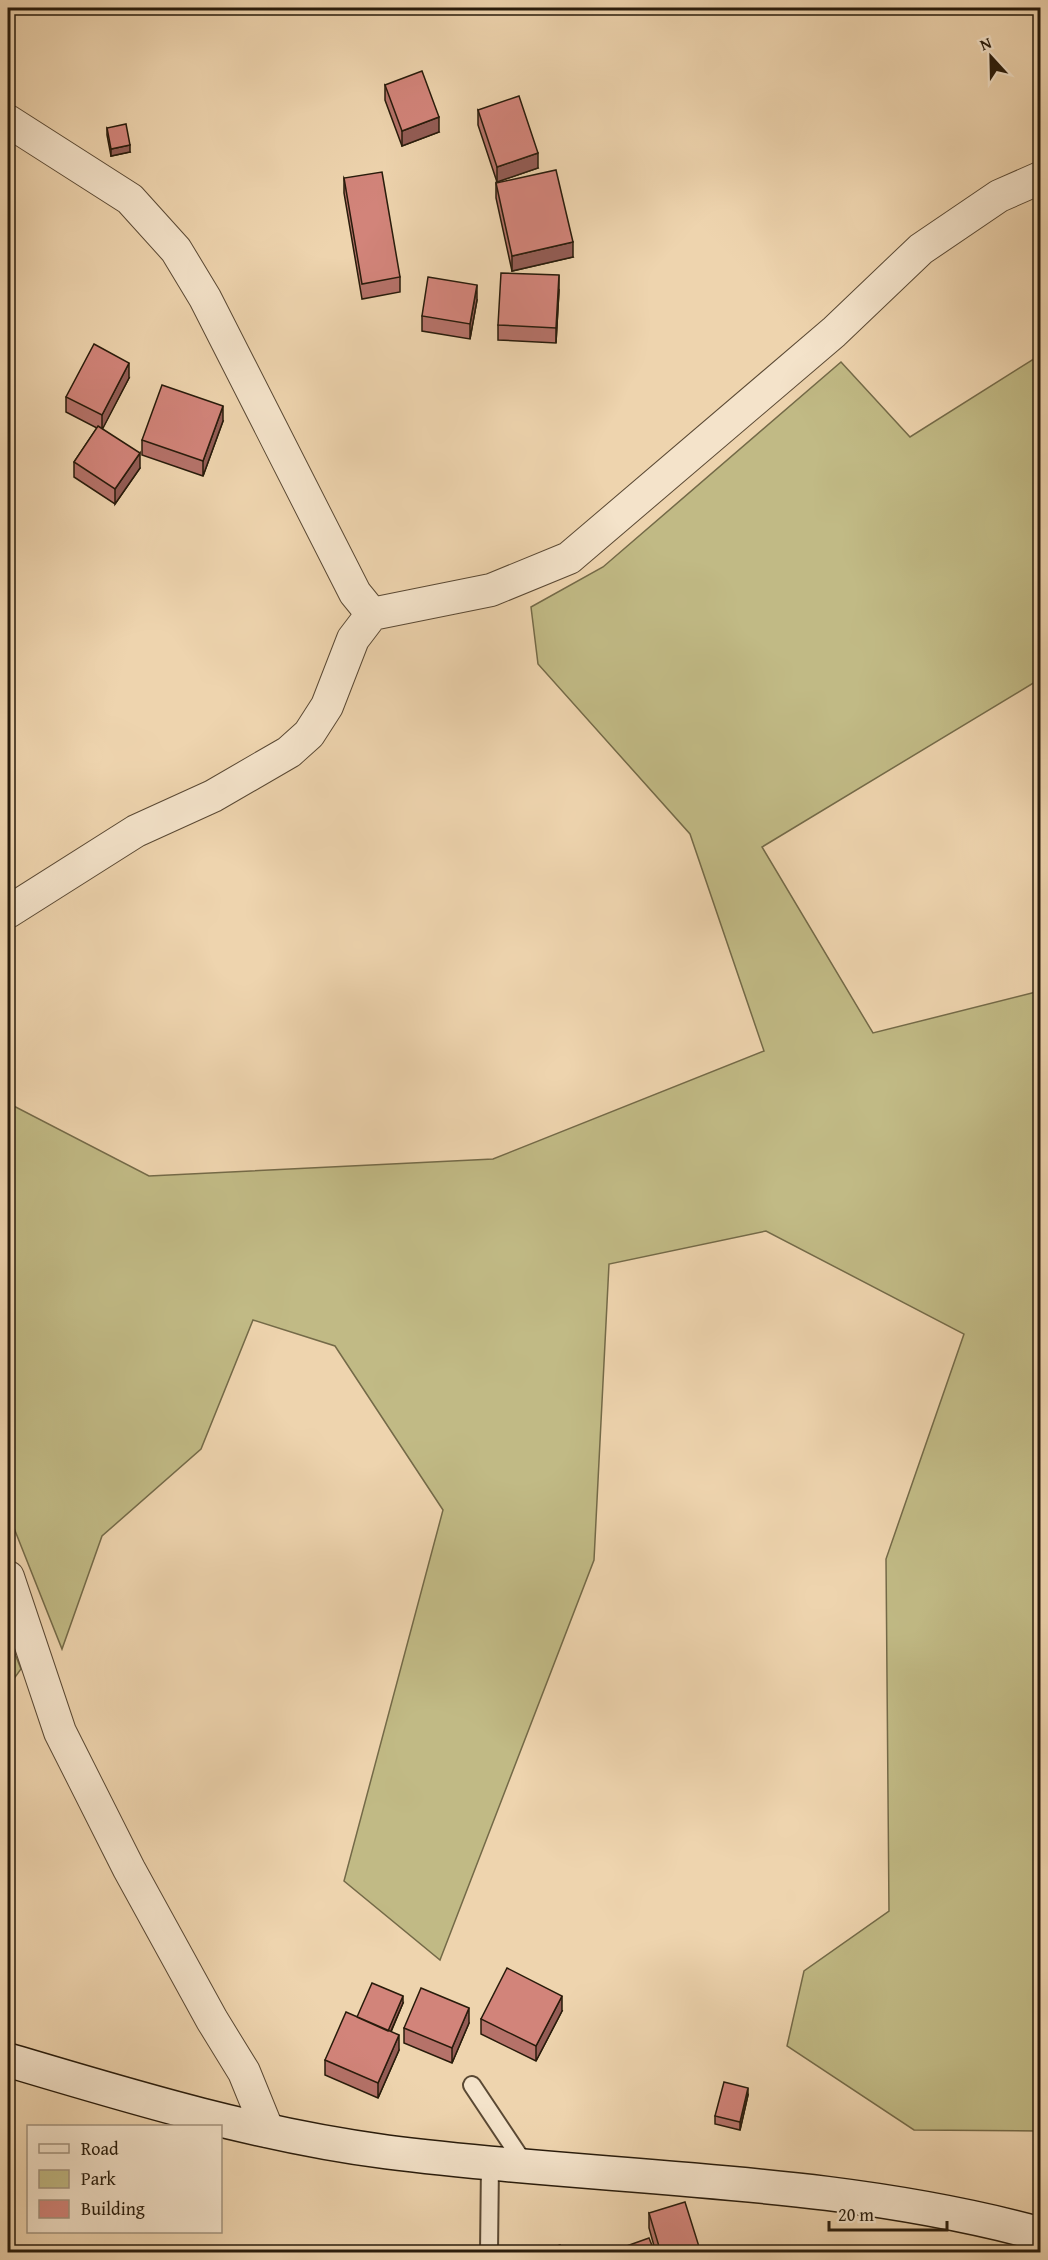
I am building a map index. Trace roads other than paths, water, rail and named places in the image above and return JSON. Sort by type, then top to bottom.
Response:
[{"type":"street","points":[[8,121],[130,200],[176,250],[205,298],[355,593],[372,614]]},
{"type":"street","points":[[8,912],[136,831],[213,796],[289,752],[309,734],[327,706],[353,639],[372,614],[491,590],[570,558],[834,333],[921,249],[999,196],[1041,178]]},
{"type":"street","points":[[8,1577],[60,1732],[129,1869],[212,2020],[244,2072],[268,2131]]},
{"type":"street","points":[[8,2060],[200,2117],[385,2152],[886,2201],[1041,2234]]},
{"type":"lane","points":[[472,2085],[526,2167]]},
{"type":"lane","points":[[489,2253],[490,2163]]}]
